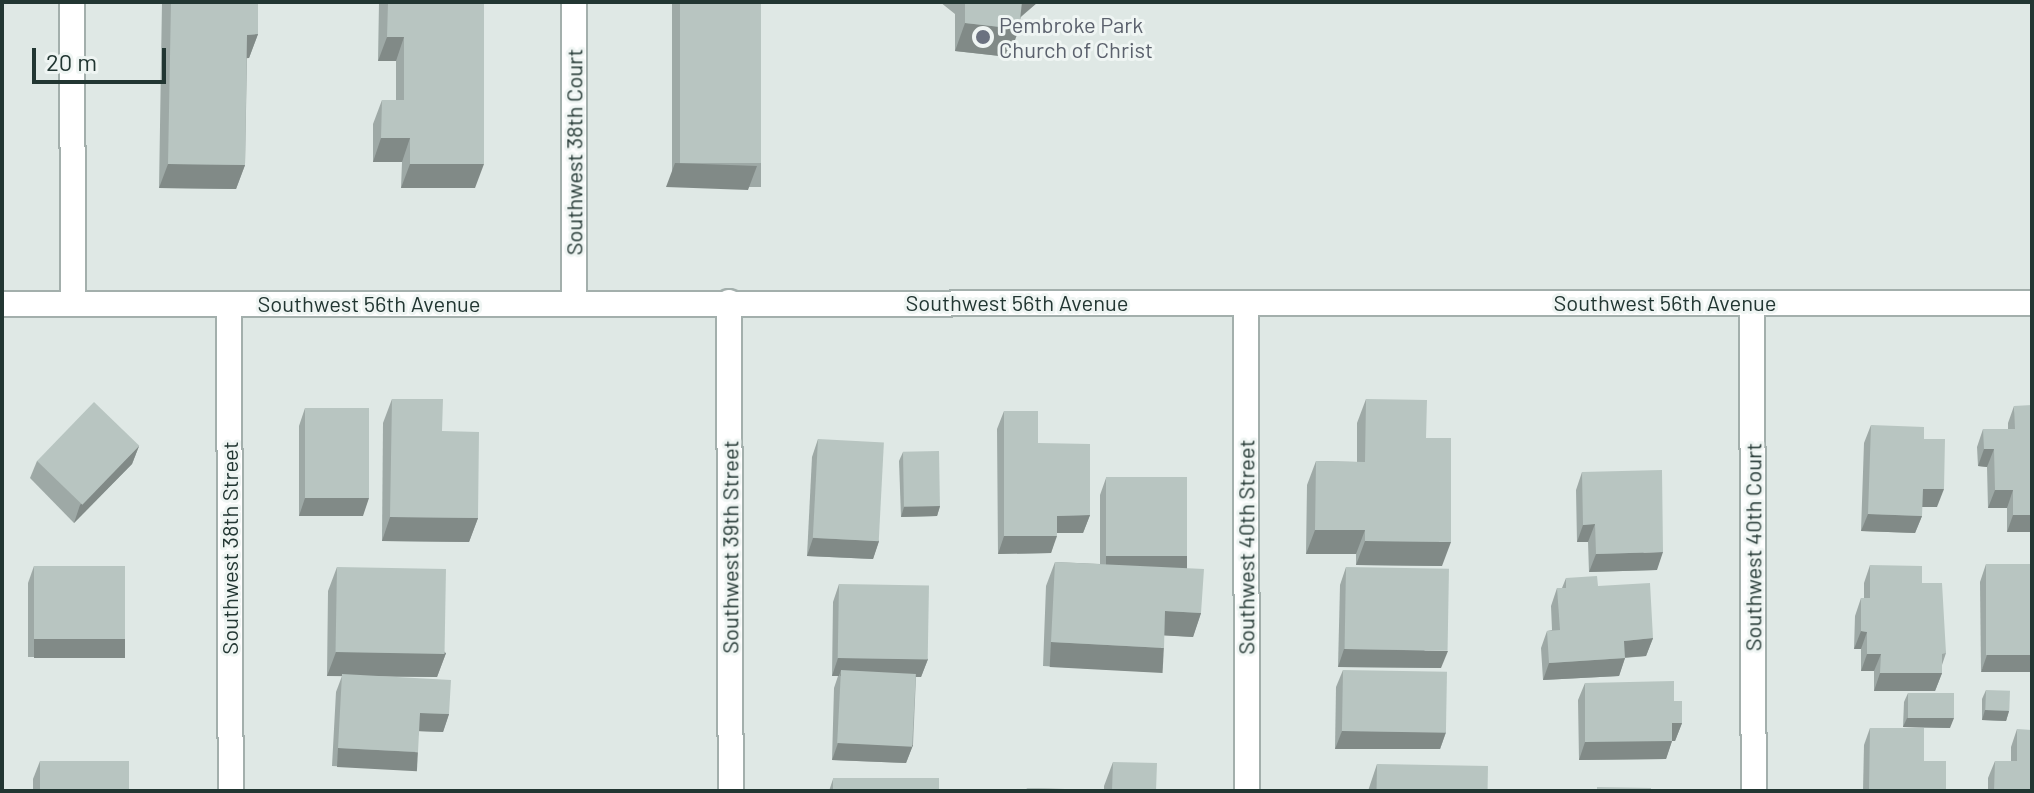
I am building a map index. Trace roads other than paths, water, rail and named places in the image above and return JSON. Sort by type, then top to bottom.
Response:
[{"type":"street","points":[[72,2],[73,304]]},
{"type":"street","name":"Southwest 38th Court","points":[[574,2],[574,303]]},
{"type":"street","name":"Southwest 39th Street","points":[[729,302],[731,791]]},
{"type":"street","name":"Southwest 40th Street","points":[[1246,303],[1247,791]]},
{"type":"street","name":"Southwest 40th Court","points":[[1752,303],[1754,791]]},
{"type":"street","name":"Southwest 56th Avenue","points":[[2,304],[2032,303]]},
{"type":"street","name":"Southwest 38th Street","points":[[229,304],[231,791]]},
{"type":"place","name":"Pembroke Park Church of Christ","points":[[983,37]]}]
